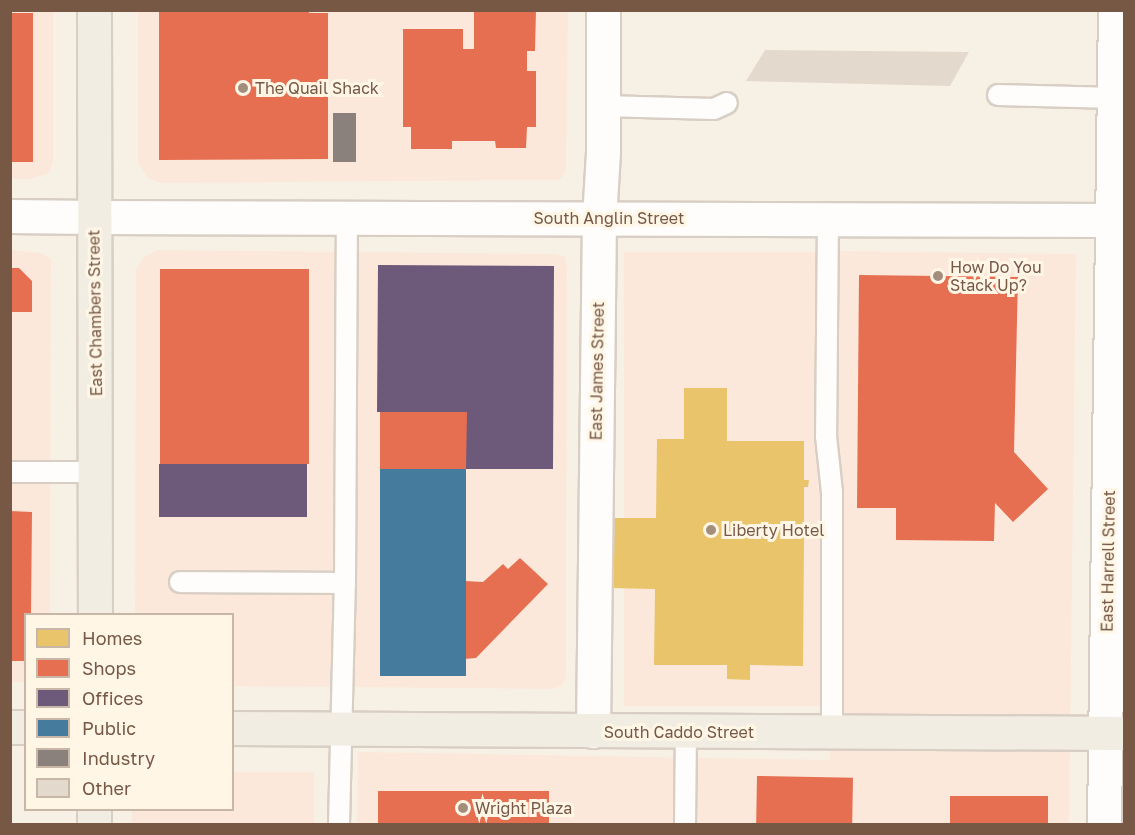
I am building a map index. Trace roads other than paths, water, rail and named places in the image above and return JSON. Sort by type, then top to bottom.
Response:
[{"type":"main road","name":"East Chambers Street","points":[[94,10],[95,613]]},
{"type":"main road","name":"South Caddo Street","points":[[234,729],[1115,733]]},
{"type":"street","name":"East James Street","points":[[593,731],[599,218],[603,171],[603,10]]},
{"type":"street","name":"East Harrell Street","points":[[1104,825],[1115,733],[1119,220],[1115,10]]},
{"type":"street","name":"South Anglin Street","points":[[10,216],[828,217],[1119,220]]},
{"type":"lane","points":[[998,95],[1118,107]]},
{"type":"lane","points":[[603,106],[714,109],[727,103]]},
{"type":"lane","points":[[828,217],[826,436],[832,492],[832,732]]},
{"type":"lane","points":[[339,825],[345,583],[347,218]]},
{"type":"lane","points":[[10,472],[96,472]]},
{"type":"lane","points":[[180,582],[345,583]]},
{"type":"lane","points":[[685,825],[686,732]]},
{"type":"place","name":"The Quail Shack","points":[[243,88]]},
{"type":"place","name":"How Do You Stack Up?","points":[[938,276]]},
{"type":"place","name":"Liberty Hotel","points":[[711,530]]},
{"type":"place","name":"Wright Plaza","points":[[463,808]]}]
